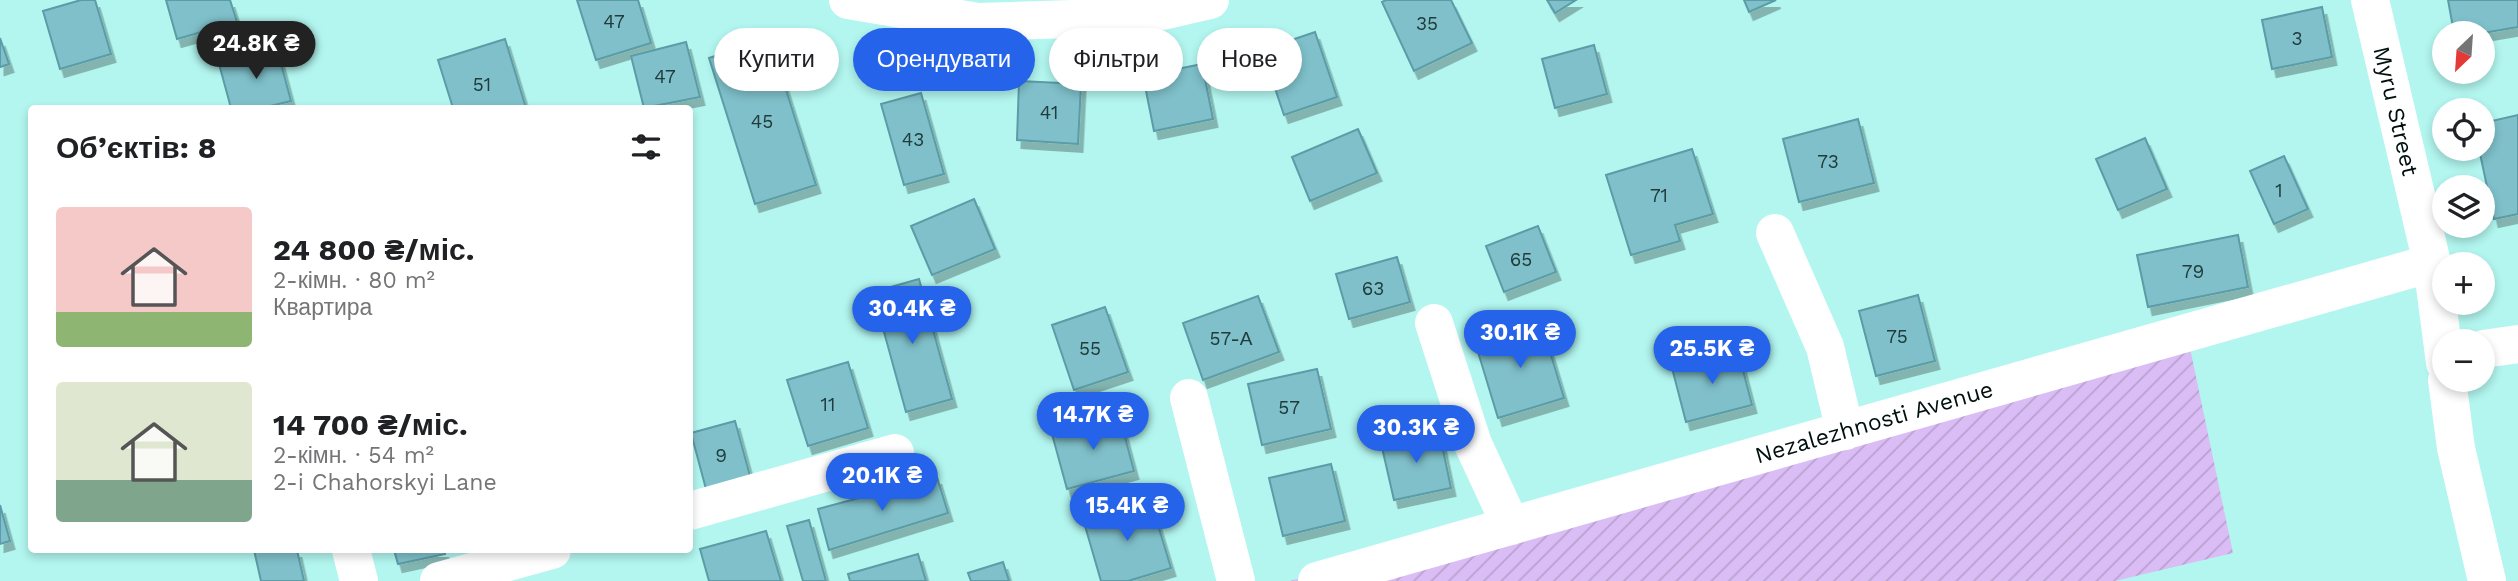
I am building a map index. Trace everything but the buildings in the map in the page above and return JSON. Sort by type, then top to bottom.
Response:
[{"type":"street","points":[[848,0],[978,22],[1136,17],[1210,0]]},
{"type":"street","name":"Myru Street","points":[[2370,0],[2432,264]]},
{"type":"street","points":[[1775,233],[1825,347],[1845,431]]},
{"type":"street","name":"Nezalezhnosti Avenue","points":[[1317,581],[2432,264]]},
{"type":"street","points":[[1434,323],[1473,444],[1511,526]]},
{"type":"street","points":[[2495,347],[2518,344]]},
{"type":"street","name":"Myru Street","points":[[2449,392],[2456,448],[2487,581]]},
{"type":"street","points":[[1189,398],[1236,581]]},
{"type":"street","points":[[693,510],[895,453]]},
{"type":"street","points":[[352,553],[359,581]]},
{"type":"street","points":[[439,581],[541,553]]},
{"type":"shaded area","points":[[2186,329],[2233,553],[2115,581],[1290,581]]}]
